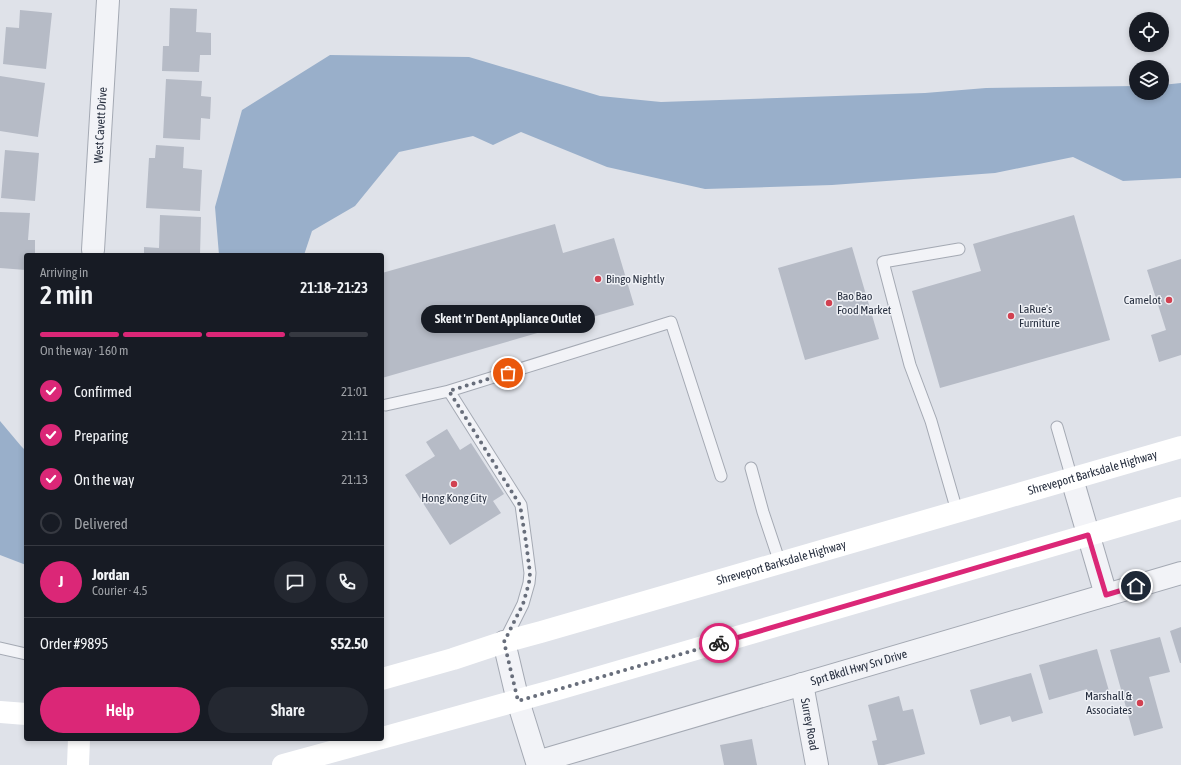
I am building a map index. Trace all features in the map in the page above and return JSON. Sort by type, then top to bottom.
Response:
[{"type":"main road","name":"Shreveport Barksdale Highway","points":[[384,678],[453,659],[504,642],[1181,447]]},
{"type":"main road","points":[[384,737],[518,701],[1181,508]]},
{"type":"main road","points":[[0,712],[24,714]]},
{"type":"main road","points":[[78,765],[79,741]]},
{"type":"main road","points":[[283,765],[371,741]]},
{"type":"street","name":"West Cavett Drive","points":[[93,250],[108,0]]},
{"type":"street","points":[[1072,479],[1106,595]]},
{"type":"street","name":"Sprt Bkdl Hwy Srv Drive","points":[[537,763],[1181,572]]},
{"type":"street","points":[[504,642],[518,701],[537,763]]},
{"type":"street","name":"Surrey Road","points":[[802,684],[817,765]]},
{"type":"lane","points":[[957,511],[931,421],[910,365],[882,262],[959,249]]},
{"type":"lane","points":[[386,405],[449,391],[671,322],[721,476]]},
{"type":"lane","points":[[449,391],[520,505],[530,573],[529,583],[523,604],[504,642]]},
{"type":"lane","points":[[1057,427],[1072,479]]},
{"type":"lane","points":[[751,468],[762,512],[780,563]]},
{"type":"lane","points":[[0,648],[24,654]]},
{"type":"water","points":[[330,55],[469,57],[600,96],[661,102],[925,93],[986,88],[1129,86],[1129,100],[1169,100],[1169,84],[1181,83],[1181,178],[1123,181],[1073,157],[995,173],[832,185],[705,189],[607,167],[521,132],[493,145],[473,136],[399,152],[355,206],[312,231],[305,253],[219,253],[215,207],[242,110]]},
{"type":"water","points":[[0,421],[24,449],[24,564],[0,555]]},
{"type":"building","points":[[170,8],[197,9],[196,32],[211,33],[211,55],[200,55],[199,72],[162,71],[163,46],[169,46]]},
{"type":"building","points":[[20,10],[52,13],[46,69],[3,64],[6,27],[19,28]]},
{"type":"building","points":[[0,76],[45,83],[38,137],[0,131]]},
{"type":"building","points":[[166,79],[202,81],[201,96],[211,97],[210,119],[201,118],[200,140],[163,138]]},
{"type":"building","points":[[156,145],[184,147],[183,168],[202,170],[200,211],[146,208],[149,158],[155,158]]},
{"type":"building","points":[[5,150],[39,153],[35,201],[1,198]]},
{"type":"building","points":[[0,212],[30,213],[28,240],[35,240],[35,253],[24,253],[24,270],[0,268]]},
{"type":"building","points":[[160,215],[201,217],[200,253],[144,253],[144,247],[159,248]]},
{"type":"building","name":"LaRue's Furniture","points":[[1074,215],[1110,340],[940,388],[912,291],[981,271],[973,244]]},
{"type":"building","points":[[555,224],[563,253],[614,238],[634,305],[384,377],[384,272]]},
{"type":"building","name":"Bao Bao Food Market","points":[[852,247],[879,339],[805,360],[778,268]]},
{"type":"building","name":"Camelot","points":[[1181,259],[1181,355],[1159,362],[1151,335],[1166,330],[1147,270]]},
{"type":"building","name":"Hong Kong City","points":[[447,429],[460,450],[471,443],[504,494],[493,501],[501,513],[450,545],[405,475],[435,456],[426,442]]},
{"type":"building","points":[[1181,627],[1181,663],[1180,663],[1170,631]]},
{"type":"building","name":"Marshall & Associates","points":[[1160,637],[1170,672],[1149,677],[1163,728],[1134,736],[1110,650]]},
{"type":"building","points":[[1097,649],[1109,691],[1089,696],[1087,689],[1049,700],[1039,665]]},
{"type":"building","points":[[1031,673],[1043,713],[1012,722],[1010,716],[980,725],[970,690]]},
{"type":"building","points":[[899,696],[903,711],[913,709],[925,754],[884,765],[878,765],[872,741],[877,740],[868,705]]},
{"type":"building","points":[[752,739],[757,765],[724,765],[720,745]]},
{"type":"way so far","points":[[508,373],[449,391],[520,505],[530,573],[529,583],[523,604],[504,642],[518,701],[719,643]]},
{"type":"place","name":"Bingo Nightly","points":[[598,279]]},
{"type":"place","name":"Camelot","points":[[1169,300]]},
{"type":"place","name":"Bao Bao Food Market","points":[[829,303]]},
{"type":"place","name":"LaRue's Furniture","points":[[1011,316]]},
{"type":"place","name":"Skent 'n' Dent Appliance Outlet","points":[[508,373]]},
{"type":"place","name":"Hong Kong City","points":[[454,484]]},
{"type":"place","name":"Marshall & Associates","points":[[1140,703]]},
{"type":"route","points":[[719,643],[1088,535],[1106,595],[1136,586]]}]
